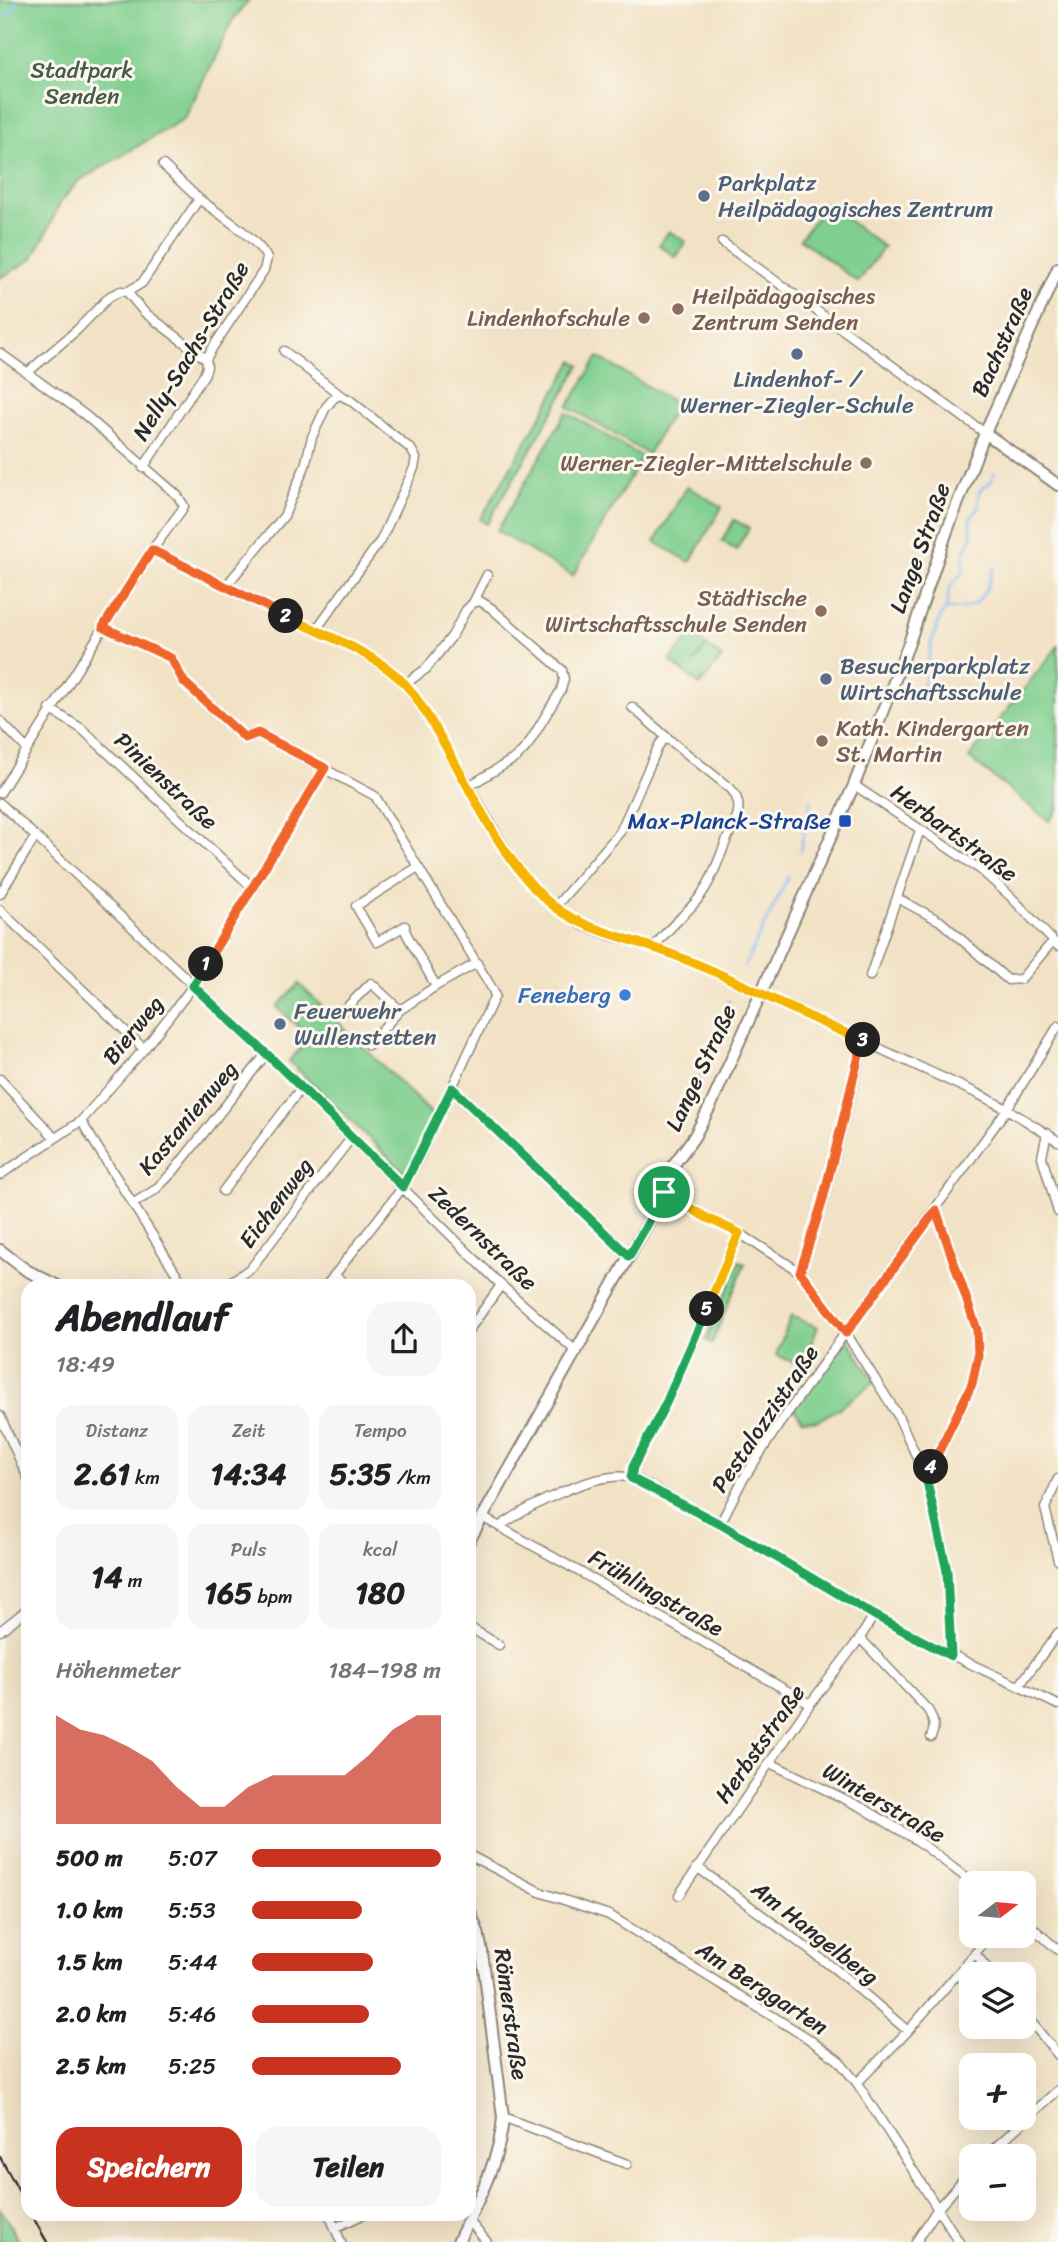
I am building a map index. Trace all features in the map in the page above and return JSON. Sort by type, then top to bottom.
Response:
[{"type":"street","name":"Nelly-Sachs-Straße","points":[[143,468],[204,375],[206,359],[264,270],[267,258],[254,242],[199,199],[163,165]]},
{"type":"street","points":[[127,292],[142,283],[199,199]]},
{"type":"street","points":[[722,242],[1058,485]]},
{"type":"street","name":"Bachstraße","points":[[985,433],[1058,268]]},
{"type":"street","points":[[27,373],[77,330],[110,296],[121,291],[127,292],[145,312],[206,359]]},
{"type":"street","points":[[284,351],[411,449],[416,458],[381,540],[315,631]]},
{"type":"street","name":"Nelly-Sachs-Straße","points":[[0,353],[85,415],[177,495],[184,506],[152,550]]},
{"type":"street","points":[[225,587],[284,516],[304,466],[312,437],[326,407],[334,398],[340,396]]},
{"type":"street","name":"Lange Straße","points":[[476,1528],[657,1207],[672,1167],[705,1118],[853,785],[909,643],[947,531],[985,433]]},
{"type":"street","points":[[0,793],[50,709],[152,550],[355,649],[386,668],[405,684],[432,723],[507,852],[531,884],[555,907],[582,925],[654,947],[760,992],[1007,1109],[1058,1142]]},
{"type":"street","points":[[405,684],[426,669],[438,655],[473,603],[487,575]]},
{"type":"street","points":[[469,786],[517,757],[528,745],[561,690],[564,679],[562,670],[553,660],[491,608],[480,601],[473,603]]},
{"type":"street","points":[[103,627],[171,658],[184,682],[245,738],[258,733],[375,796],[495,996],[403,1187],[331,1279]]},
{"type":"street","points":[[632,707],[731,789],[737,797],[739,808],[721,859],[705,889],[691,907],[667,929],[654,947]]},
{"type":"street","name":"Pinienstraße","points":[[50,709],[82,729],[252,887]]},
{"type":"street","points":[[0,721],[26,748]]},
{"type":"street","points":[[555,907],[620,832],[659,745],[664,739],[671,741]]},
{"type":"street","name":"Bierweg","points":[[0,1175],[81,1121],[144,1049],[193,986],[325,768]]},
{"type":"street","name":"Herbartstraße","points":[[853,785],[981,870],[1056,943]]},
{"type":"street","name":"Zedernstraße","points":[[0,803],[302,1087],[501,1284],[576,1352]]},
{"type":"street","points":[[870,976],[920,830]]},
{"type":"street","points":[[0,894],[35,837]]},
{"type":"street","points":[[418,867],[356,906],[377,942],[405,926],[406,933],[436,986]]},
{"type":"street","points":[[897,898],[940,920],[1008,980],[1021,979],[1056,943]]},
{"type":"street","points":[[0,910],[144,1049]]},
{"type":"street","points":[[368,1045],[400,1010],[477,963]]},
{"type":"street","points":[[341,1013],[371,983],[400,1010]]},
{"type":"street","name":"Pestalozzistraße","points":[[720,1524],[761,1451],[1007,1109],[1058,1026]]},
{"type":"street","points":[[800,1272],[822,1203],[864,1041]]},
{"type":"street","name":"Kastanienweg","points":[[134,1203],[155,1190],[173,1172],[267,1054]]},
{"type":"street","points":[[0,1079],[55,1138]]},
{"type":"street","points":[[223,1191],[302,1087]]},
{"type":"street","points":[[452,1088],[629,1256]]},
{"type":"street","points":[[81,1121],[180,1279]]},
{"type":"street","points":[[1047,1133],[1042,1157],[1058,1212]]},
{"type":"street","name":"Eichenweg","points":[[234,1279],[251,1268],[352,1137]]},
{"type":"street","points":[[664,1192],[705,1217],[739,1233],[800,1272],[846,1333],[897,1414],[926,1477],[947,1571],[951,1656]]},
{"type":"street","points":[[926,1477],[972,1384],[978,1356],[977,1330],[936,1210]]},
{"type":"street","points":[[631,1478],[633,1467],[667,1401],[739,1233]]},
{"type":"street","points":[[0,1250],[26,1270],[44,1279]]},
{"type":"street","points":[[334,1275],[339,1279]]},
{"type":"street","points":[[476,1319],[501,1284]]},
{"type":"street","points":[[0,1416],[21,1462]]},
{"type":"street","points":[[500,1526],[568,1489],[593,1481],[631,1478],[720,1524],[874,1615],[951,1656],[1058,1705]]},
{"type":"street","points":[[1058,1479],[1045,1508],[1058,1560]]},
{"type":"street","name":"Frühlingstraße","points":[[482,1517],[810,1704]]},
{"type":"street","points":[[0,1631],[21,1614]]},
{"type":"street","name":"Herbststraße","points":[[679,1895],[874,1615]]},
{"type":"street","points":[[476,1631],[499,1645]]},
{"type":"street","points":[[1018,1686],[1058,1633]]},
{"type":"street","points":[[860,1638],[928,1710],[934,1720],[931,1737]]},
{"type":"street","name":"Winterstraße","points":[[771,1763],[885,1821],[918,1841],[959,1872]]},
{"type":"street","name":"Am Berggarten","points":[[476,1859],[540,1892],[609,1915],[806,2037],[838,2060],[857,2083],[959,2242]]},
{"type":"street","name":"Am Hangelberg","points":[[697,1867],[835,1969],[908,2031]]},
{"type":"street","name":"Römerstraße","points":[[476,1927],[482,1952],[503,2117],[496,2159],[476,2203]]},
{"type":"street","points":[[1036,1931],[1058,1950]]},
{"type":"street","points":[[857,2083],[908,2031],[979,1948]]},
{"type":"street","points":[[975,1953],[982,1962]]},
{"type":"street","points":[[1036,2028],[1058,2055]]},
{"type":"street","points":[[999,2144],[1058,2090]]},
{"type":"street","points":[[503,2117],[627,2164]]},
{"type":"street","points":[[916,2242],[938,2208],[959,2184]]},
{"type":"street","points":[[332,2221],[341,2242]]},
{"type":"street","points":[[335,2228],[350,2221]]},
{"type":"street","name":"Römerstraße","points":[[458,2242],[468,2221]]},
{"type":"street","points":[[469,2221],[486,2242]]},
{"type":"green space","name":"Stadtpark Senden","points":[[0,0],[249,0],[232,21],[185,118],[77,182],[60,203],[32,259],[0,278]]},
{"type":"green space","points":[[826,204],[884,247],[858,282],[800,239]]},
{"type":"green space","points":[[669,231],[686,242],[676,257],[659,245]]},
{"type":"green space","points":[[598,357],[677,404],[648,454],[568,407]]},
{"type":"green space","points":[[573,361],[580,365],[487,524],[480,520]]},
{"type":"green space","points":[[566,412],[642,457],[573,576],[497,531]]},
{"type":"green space","points":[[687,486],[722,507],[690,562],[655,542]]},
{"type":"green space","points":[[734,520],[749,528],[736,550],[722,541]]},
{"type":"green space","points":[[692,634],[706,646],[693,663],[707,646],[722,658],[700,685],[670,661]]},
{"type":"green space","points":[[1058,646],[1058,809],[1049,821],[969,758]]},
{"type":"green space","points":[[299,984],[435,1117],[408,1176],[289,1061],[310,1038],[277,1007]]},
{"type":"green space","points":[[739,1261],[745,1264],[712,1343],[706,1340]]},
{"type":"green space","points":[[791,1316],[818,1327],[802,1366],[776,1355]]},
{"type":"green space","points":[[846,1336],[875,1382],[817,1421],[802,1420],[793,1407]]},
{"type":"green space","points":[[0,2207],[19,2242],[0,2242]]},
{"type":"waterway","points":[[0,19],[15,9],[18,0]]},
{"type":"waterway","points":[[946,608],[950,587],[963,572],[964,552],[972,537],[970,519],[978,508],[979,491],[992,481],[994,473]]},
{"type":"waterway","points":[[912,702],[924,684],[931,644],[941,615],[946,609],[966,608],[979,600],[994,568]]},
{"type":"waterway","points":[[800,850],[811,801]]},
{"type":"waterway","points":[[744,967],[788,877]]},
{"type":"waterway","points":[[680,1114],[699,1082],[729,1001]]},
{"type":"railway","points":[[0,2157],[21,2195]]},
{"type":"railway","points":[[35,2221],[47,2242]]},
{"type":"place","name":"Parkplatz Heilpädagogisches Zentrum","points":[[704,196]]},
{"type":"place","name":"Heilpädagogisches Zentrum Senden","points":[[678,309]]},
{"type":"place","name":"Lindenhofschule","points":[[644,318]]},
{"type":"place","name":"Lindenhof- / Werner-Ziegler-Schule","points":[[797,354]]},
{"type":"place","name":"Werner-Ziegler-Mittelschule","points":[[866,463]]},
{"type":"place","name":"Städtische Wirtschaftsschule Senden","points":[[821,611]]},
{"type":"place","name":"Besucherparkplatz Wirtschaftsschule","points":[[826,679]]},
{"type":"place","name":"Kath. Kindergarten St. Martin","points":[[822,741]]},
{"type":"place","name":"Max-Planck-Straße","points":[[845,821]]},
{"type":"place","name":"Feneberg","points":[[625,995]]},
{"type":"place","name":"Feuerwehr Wullenstetten","points":[[280,1024]]},
{"type":"route","points":[[152,550],[355,649],[386,668],[405,684],[432,723],[507,852],[531,884],[568,916],[597,931],[654,947],[695,964],[864,1041],[822,1203],[800,1272],[846,1333],[936,1210],[977,1330],[978,1356],[972,1384],[926,1477],[947,1571],[951,1656],[874,1615],[720,1524],[631,1478],[633,1467],[667,1401],[739,1233],[705,1217],[664,1192],[629,1256],[452,1088],[403,1187],[193,986],[325,768],[258,733],[245,738],[184,682],[171,658],[103,627],[152,550]]}]
